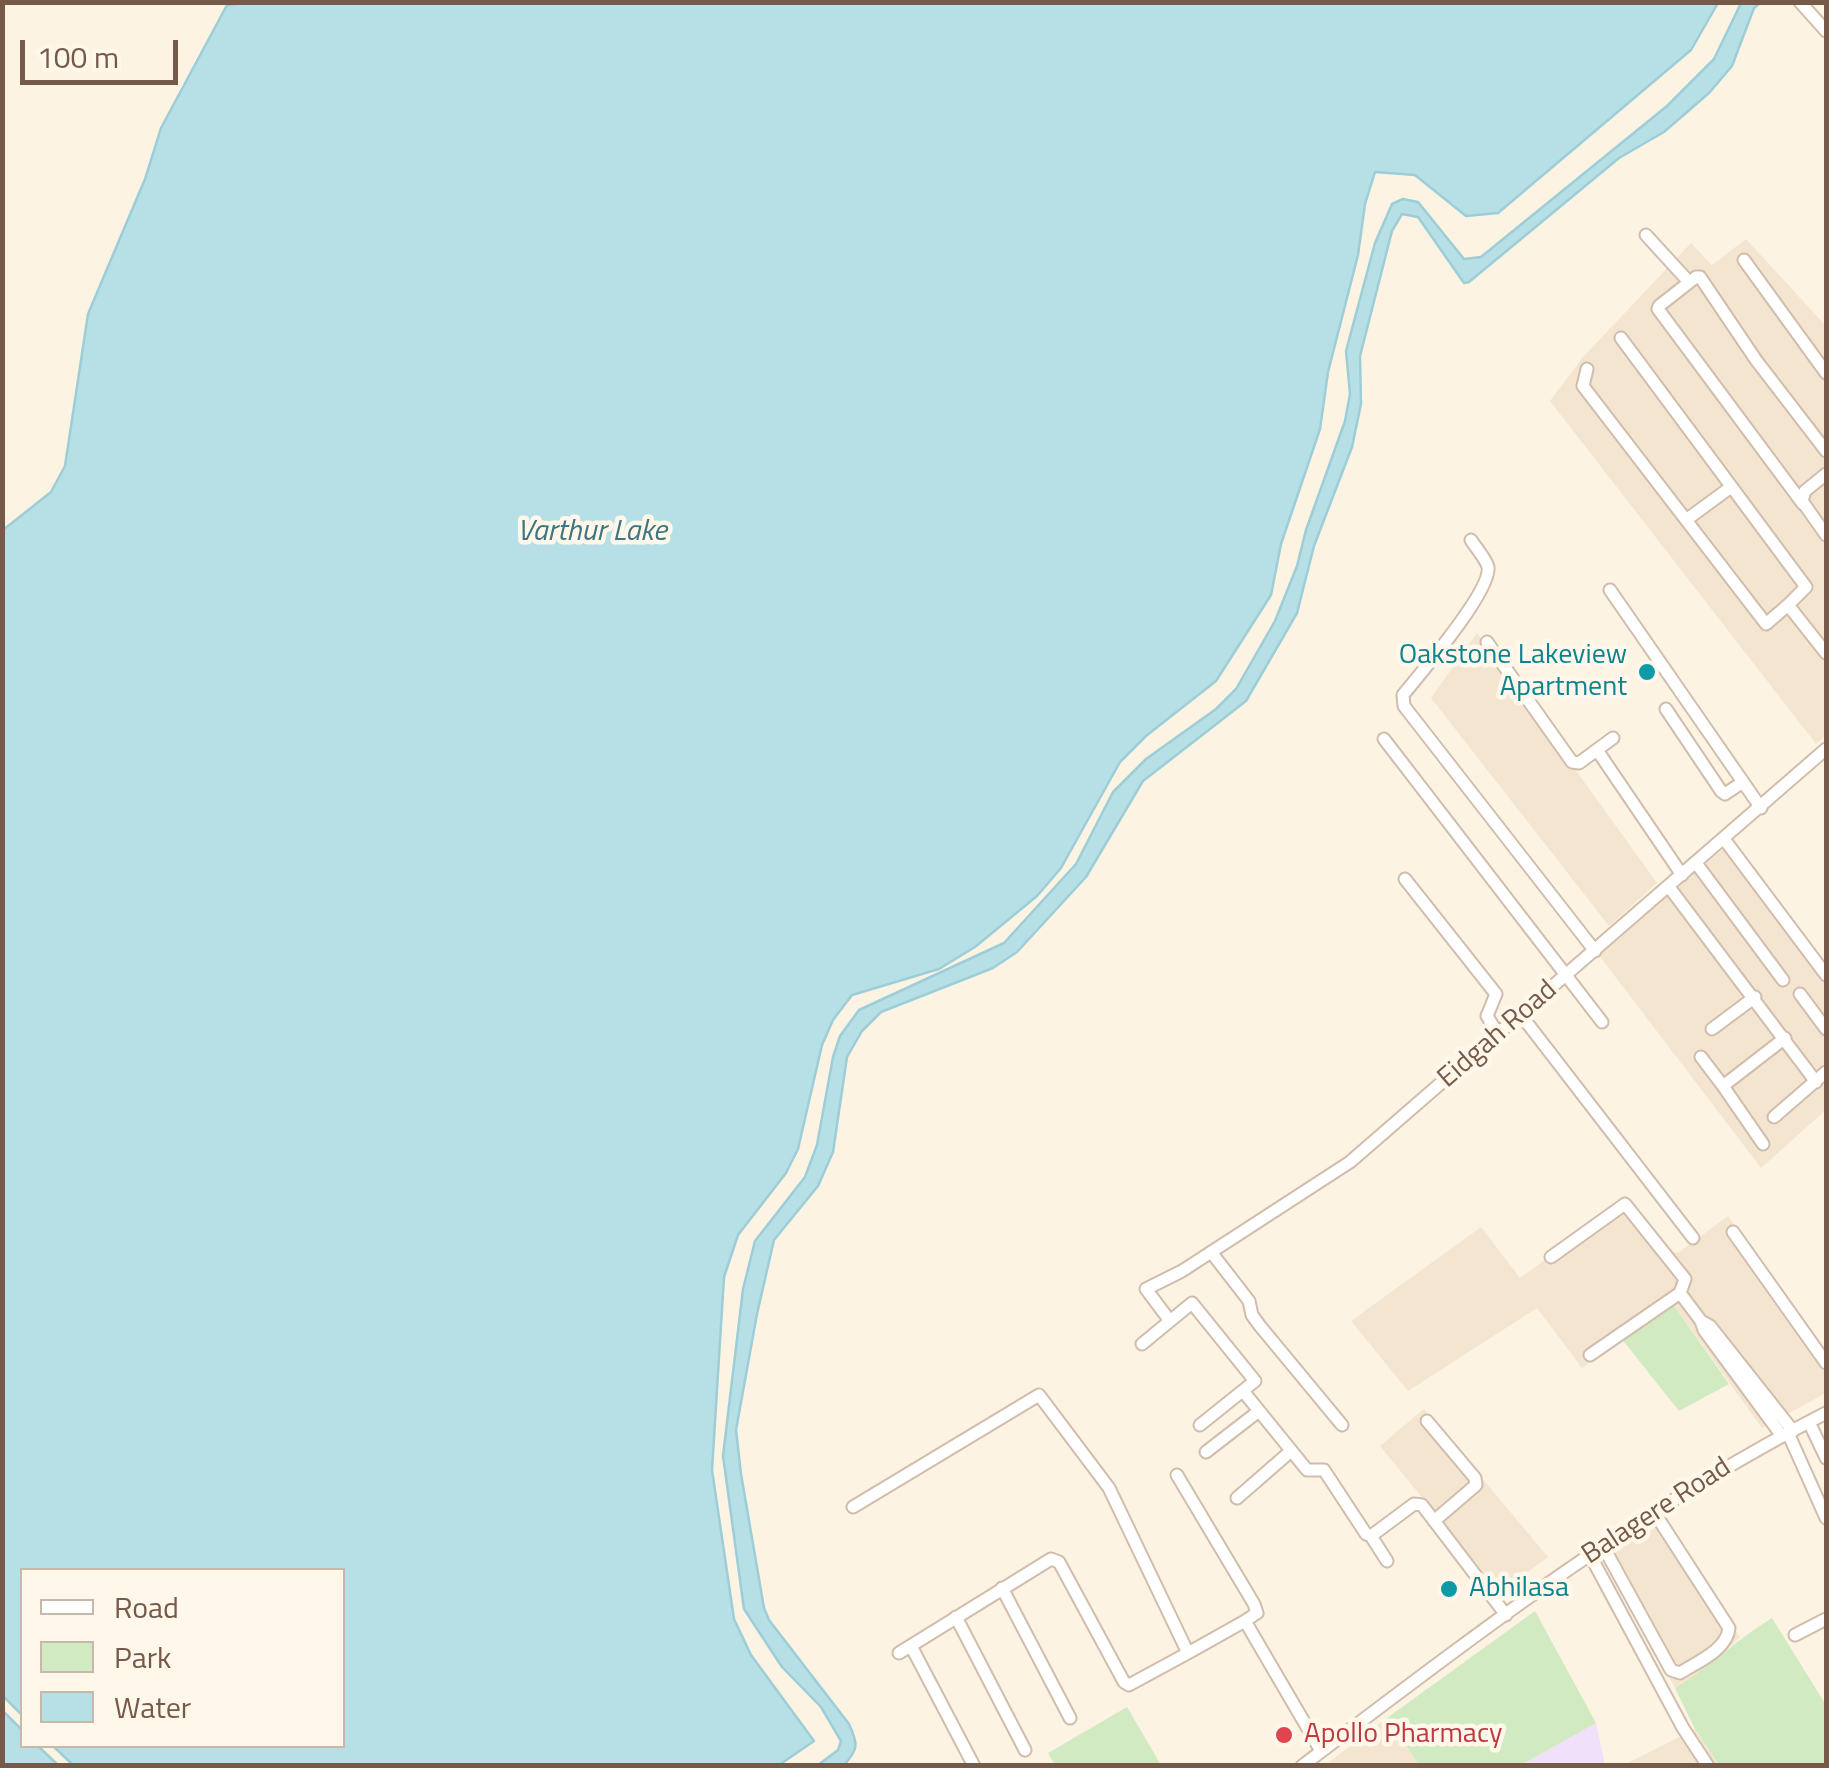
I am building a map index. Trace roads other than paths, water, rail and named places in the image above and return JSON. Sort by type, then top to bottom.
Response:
[{"type":"street","points":[[1800,2],[1826,32]]},
{"type":"street","points":[[1646,236],[1689,282]]},
{"type":"street","points":[[1744,260],[1826,373]]},
{"type":"street","points":[[1826,451],[1756,360],[1703,280],[1696,276],[1658,309],[1826,535]]},
{"type":"street","points":[[1587,369],[1583,386],[1766,624],[1806,587],[1621,338]]},
{"type":"street","points":[[1803,504],[1805,490],[1826,474]]},
{"type":"street","points":[[1686,520],[1732,487]]},
{"type":"street","points":[[1471,540],[1488,564],[1487,580],[1403,694],[1404,706],[1595,950]]},
{"type":"street","points":[[1610,590],[1761,808]]},
{"type":"street","points":[[1788,605],[1826,653]]},
{"type":"street","points":[[1487,642],[1572,762],[1579,764],[1613,738]]},
{"type":"street","points":[[1666,710],[1721,792],[1725,794],[1743,782]]},
{"type":"street","points":[[1384,738],[1602,1022]]},
{"type":"street","points":[[1596,750],[1682,875]]},
{"type":"street","name":"Eidgah Road","points":[[1170,1322],[1146,1289],[1350,1162],[1826,750]]},
{"type":"street","points":[[1724,839],[1826,975]]},
{"type":"street","points":[[1696,863],[1783,980]]},
{"type":"street","points":[[1405,878],[1496,994],[1487,1016],[1498,1034]]},
{"type":"street","points":[[1669,887],[1816,1082]]},
{"type":"street","points":[[1800,994],[1826,1029]]},
{"type":"street","points":[[1712,1029],[1755,997]]},
{"type":"street","points":[[1520,1015],[1693,1238]]},
{"type":"street","points":[[1722,1086],[1785,1038]]},
{"type":"street","points":[[1701,1057],[1764,1144]]},
{"type":"street","points":[[1774,1117],[1826,1072]]},
{"type":"street","points":[[1551,1257],[1625,1204],[1685,1279],[1680,1292],[1590,1355]]},
{"type":"street","points":[[1733,1232],[1826,1363]]},
{"type":"street","points":[[1211,1252],[1249,1301],[1260,1326],[1342,1425]]},
{"type":"street","points":[[1680,1292],[1701,1321],[1710,1326],[1787,1433],[1826,1518]]},
{"type":"street","points":[[1142,1344],[1192,1304],[1255,1381],[1200,1425]]},
{"type":"street","points":[[1242,1391],[1307,1470],[1324,1470],[1387,1562]]},
{"type":"street","points":[[853,1507],[1039,1395],[1109,1488],[1188,1653]]},
{"type":"street","points":[[1206,1452],[1259,1411]]},
{"type":"street","name":"Balagere Road","points":[[1302,1766],[1603,1546],[1787,1433],[1826,1414]]},
{"type":"street","points":[[1427,1421],[1475,1478],[1476,1485],[1434,1521]]},
{"type":"street","points":[[1809,1422],[1826,1458]]},
{"type":"street","points":[[1236,1498],[1291,1452]]},
{"type":"street","points":[[974,1766],[905,1650],[1046,1560],[1056,1560],[1116,1671],[1130,1684],[1245,1621],[1258,1610],[1177,1475]]},
{"type":"street","points":[[1371,1536],[1414,1504],[1422,1505],[1506,1615]]},
{"type":"street","points":[[1603,1546],[1670,1670],[1680,1673],[1706,1656],[1727,1639],[1729,1628],[1654,1512]]},
{"type":"street","points":[[1590,1555],[1683,1728],[1708,1766]]},
{"type":"street","points":[[1002,1588],[1070,1718]]},
{"type":"street","points":[[956,1617],[1025,1750]]},
{"type":"street","points":[[1795,1634],[1826,1618]]},
{"type":"street","points":[[1245,1621],[1321,1752]]},
{"type":"water","name":"Varthur Lake","points":[[1718,3],[1691,50],[1498,213],[1466,216],[1415,175],[1375,172],[1328,372],[1320,429],[1281,544],[1271,595],[1216,681],[1146,736],[1120,762],[1061,868],[1037,896],[975,947],[939,969],[852,995],[833,1020],[822,1045],[798,1149],[786,1173],[738,1235],[724,1277],[712,1470],[734,1619],[751,1655],[814,1741],[779,1765],[74,1766],[55,1748],[345,1748],[345,1568],[20,1568],[20,1713],[3,1696],[3,530],[51,492],[65,466],[88,314],[145,179],[161,128],[227,5]]},
{"type":"water","points":[[1741,3],[1760,3],[1754,8],[1732,66],[1709,93],[1664,132],[1619,158],[1469,282],[1464,283],[1418,217],[1402,214],[1392,231],[1360,356],[1361,404],[1352,447],[1314,546],[1297,613],[1246,701],[1143,781],[1086,877],[1017,952],[993,968],[881,1012],[862,1031],[847,1057],[833,1152],[818,1186],[774,1240],[736,1430],[764,1608],[769,1620],[849,1724],[854,1737],[855,1750],[844,1765],[818,1765],[838,1750],[841,1741],[821,1707],[782,1667],[744,1609],[723,1456],[743,1289],[755,1241],[805,1177],[817,1145],[840,1036],[859,1010],[1004,943],[1076,864],[1113,792],[1146,759],[1216,709],[1236,689],[1275,621],[1345,421],[1350,394],[1346,351],[1375,243],[1392,204],[1403,199],[1418,202],[1464,259],[1481,257],[1667,106],[1714,59]]},
{"type":"water","points":[[2,1710],[20,1728],[20,1748],[40,1748],[58,1765],[3,1765]]},
{"type":"place","name":"Oakstone Lakeview Apartment","points":[[1647,672]]},
{"type":"place","name":"Abhilasa","points":[[1449,1589]]},
{"type":"place","name":"Apollo Pharmacy","points":[[1284,1735]]}]
